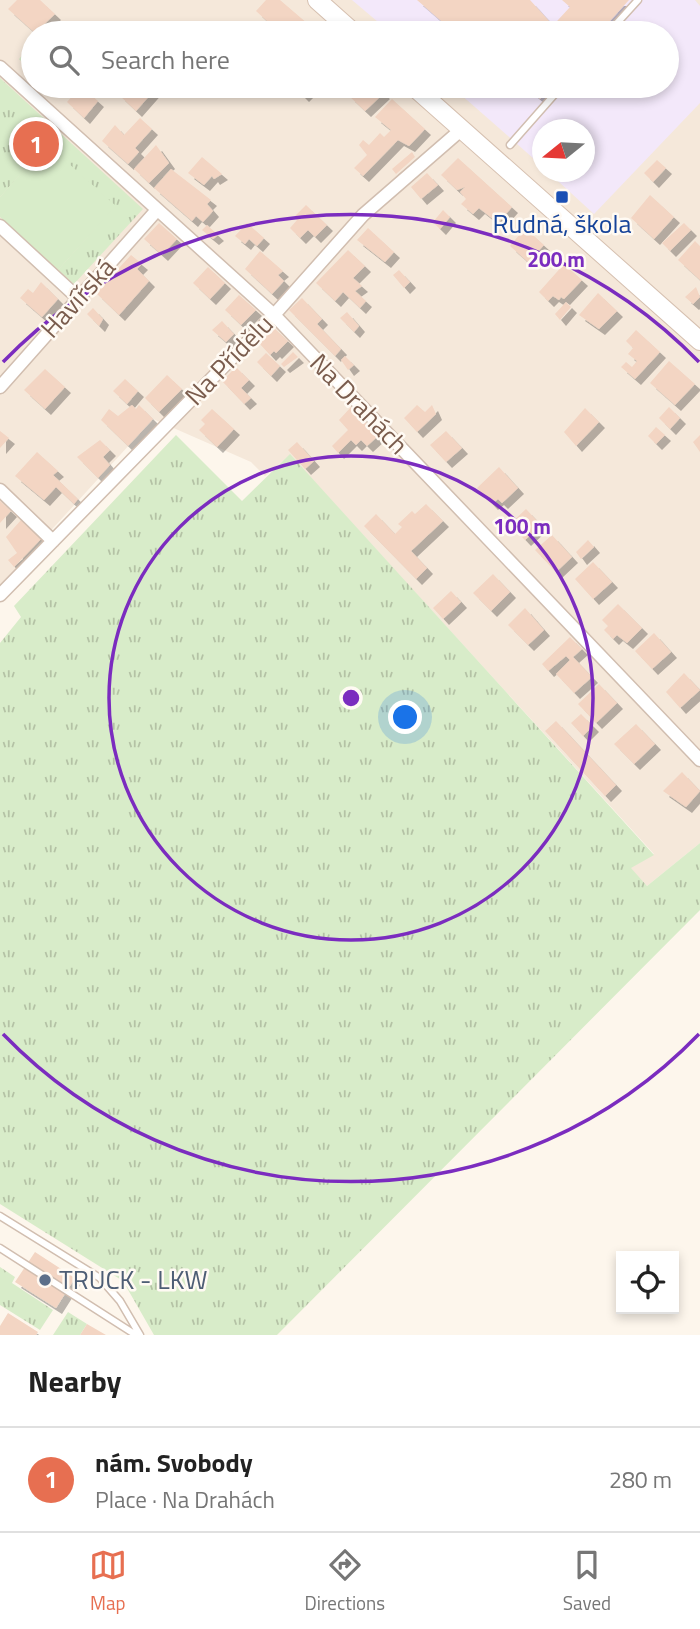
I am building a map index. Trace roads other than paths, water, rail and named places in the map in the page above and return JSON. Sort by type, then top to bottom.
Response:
[{"type":"main road","points":[[317,0],[341,21]]},
{"type":"main road","points":[[427,98],[700,341]]},
{"type":"street","name":"Na Drahách","points":[[0,67],[21,86]]},
{"type":"street","name":"Na Drahách","points":[[34,98],[274,315],[700,760]]},
{"type":"street","name":"Na Přídělu","points":[[0,595],[274,315],[363,215],[462,129]]},
{"type":"street","name":"Havířská","points":[[0,387],[158,210]]},
{"type":"street","points":[[0,226],[78,298]]},
{"type":"street","points":[[0,490],[53,541]]},
{"type":"lane","points":[[619,21],[638,0]]},
{"type":"lane","points":[[510,145],[551,98]]},
{"type":"lane","points":[[0,1216],[100,1278],[120,1301],[138,1335]]},
{"type":"lane","points":[[0,1248],[138,1335]]},
{"type":"place","name":"nám. Svobody","points":[[36,144]]},
{"type":"place","name":"Rudná, škola","points":[[562,197]]},
{"type":"place","name":"TRUCK - LKW","points":[[45,1280]]}]
